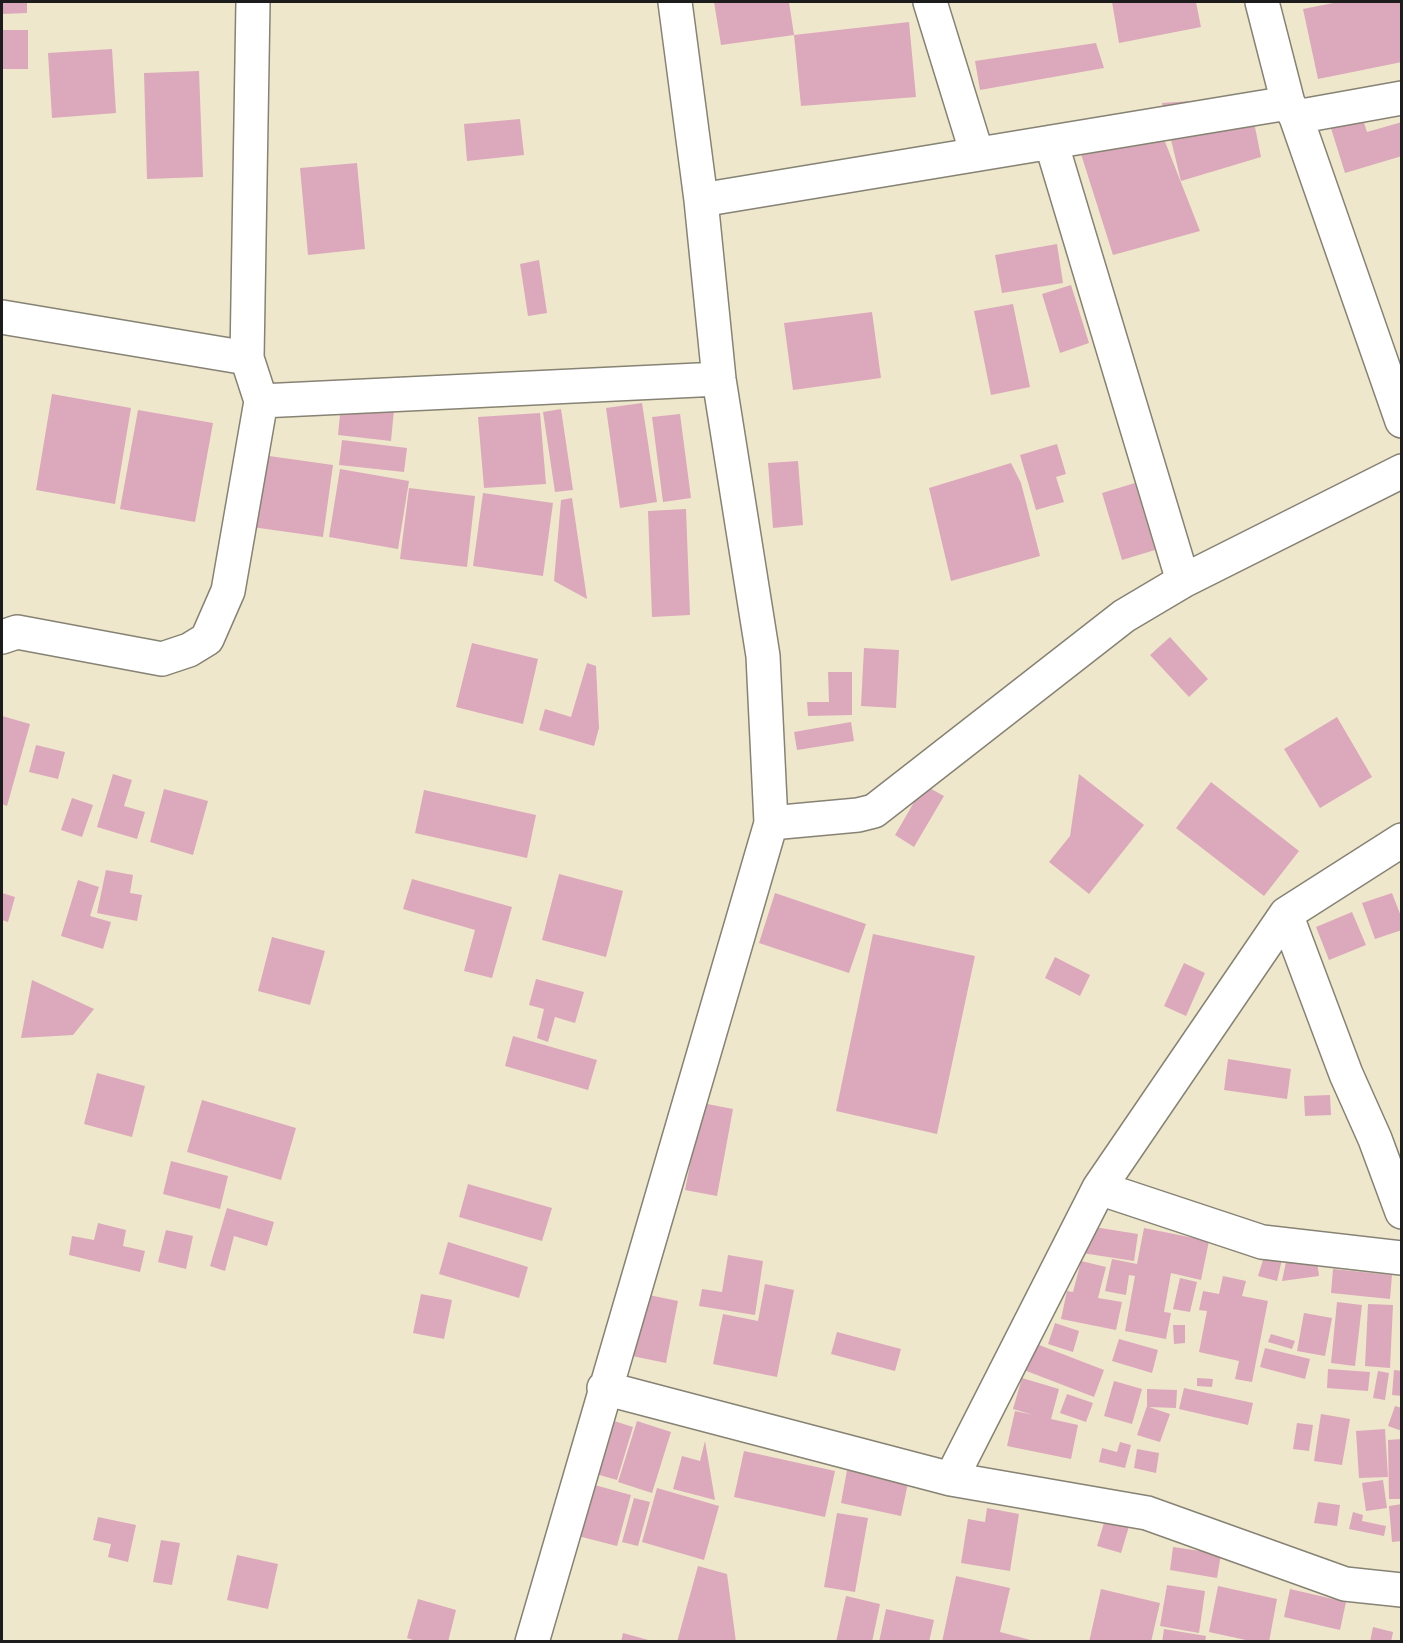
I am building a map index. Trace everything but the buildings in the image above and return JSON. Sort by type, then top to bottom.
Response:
[{"type":"street","points":[[2,637],[17,632],[162,659],[189,650],[207,639],[228,591],[261,401],[247,358],[253,2]]},
{"type":"street","points":[[532,1641],[604,1388],[771,823],[763,656],[719,380],[701,200],[675,2]]},
{"type":"street","points":[[930,2],[978,154]]},
{"type":"street","points":[[1262,2],[1292,110],[1401,421]]},
{"type":"street","points":[[701,200],[1051,142],[1292,110],[1401,99]]},
{"type":"street","points":[[1051,142],[1183,581]]},
{"type":"street","points":[[2,317],[247,358]]},
{"type":"street","points":[[261,401],[719,380]]},
{"type":"street","points":[[771,823],[858,815],[874,811],[1124,616],[1183,581],[1401,471]]},
{"type":"street","points":[[951,1479],[1099,1188],[1286,914],[1401,840]]},
{"type":"street","points":[[1286,914],[1346,1074],[1375,1139],[1401,1212]]},
{"type":"street","points":[[1099,1188],[1262,1242],[1401,1258]]},
{"type":"street","points":[[604,1388],[951,1479],[1147,1513],[1345,1584],[1401,1590]]}]
